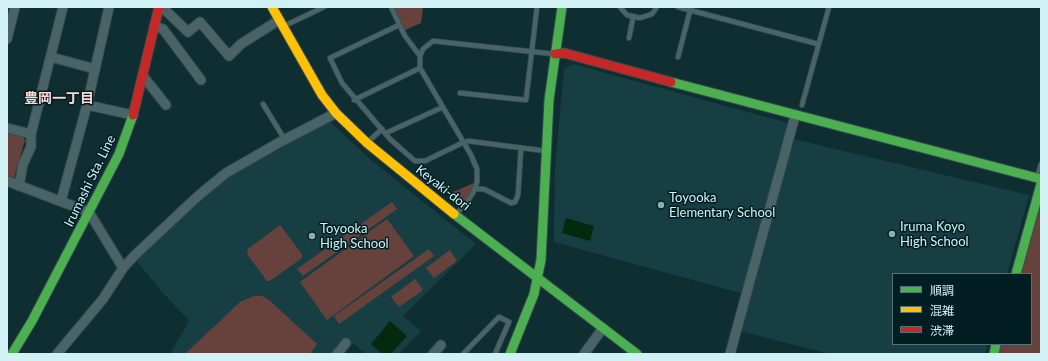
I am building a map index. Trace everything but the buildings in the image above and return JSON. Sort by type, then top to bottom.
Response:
[{"type":"street","points":[[7,39],[14,7]]},
{"type":"street","points":[[19,186],[23,164],[31,147],[31,134],[63,7]]},
{"type":"street","points":[[60,201],[87,105],[109,7]]},
{"type":"street","name":"Irumashi Sta. Line","points":[[12,354],[32,321],[120,154],[133,115],[159,7]]},
{"type":"street","points":[[162,7],[188,32],[200,22],[229,56],[241,44],[281,23]]},
{"type":"street","name":"Keyaki-dori","points":[[272,7],[316,86],[336,113],[366,143],[455,215],[538,277],[636,354]]},
{"type":"street","points":[[510,354],[530,305],[538,277],[543,242],[549,100],[554,54],[562,7]]},
{"type":"street","points":[[154,26],[163,29],[201,80]]},
{"type":"street","points":[[554,54],[564,53],[795,116],[1040,180],[1016,273]]},
{"type":"street","points":[[51,57],[95,69]]},
{"type":"street","points":[[143,76],[166,105]]},
{"type":"street","points":[[87,105],[133,115]]},
{"type":"street","points":[[57,354],[104,299],[123,268],[135,254],[198,196],[226,173],[336,113]]},
{"type":"street","points":[[730,354],[795,116]]},
{"type":"street","points":[[7,128],[31,134]]},
{"type":"street","points":[[7,182],[89,212],[123,268]]},
{"type":"street","points":[[584,354],[603,328]]},
{"type":"street","points":[[337,354],[346,343]]},
{"type":"street","points":[[433,354],[441,345]]},
{"type":"lane","points":[[281,23],[324,7]]},
{"type":"lane","points":[[391,7],[399,25],[420,56]]},
{"type":"lane","points":[[460,93],[526,100],[538,7]]},
{"type":"lane","points":[[620,7],[627,15],[633,18],[646,17],[657,7]]},
{"type":"lane","points":[[678,7],[690,8],[818,44]]},
{"type":"lane","points":[[802,105],[828,7]]},
{"type":"lane","points":[[678,57],[690,8]]},
{"type":"lane","points":[[629,38],[633,18]]},
{"type":"lane","points":[[399,25],[330,58],[342,83],[354,100],[401,149],[415,161],[420,162],[466,142],[546,151]]},
{"type":"lane","points":[[455,215],[468,202],[475,189],[477,169],[466,142],[420,68],[420,56],[423,49],[433,40],[554,54]]},
{"type":"lane","points":[[354,100],[420,68]]},
{"type":"lane","points":[[263,104],[285,140]]},
{"type":"lane","points":[[386,133],[443,107]]},
{"type":"lane","points":[[366,143],[382,129]]},
{"type":"lane","points":[[475,189],[484,189],[511,203],[515,202],[518,195],[521,148]]},
{"type":"lane","points":[[1040,180],[1041,164]]},
{"type":"lane","points":[[466,353],[499,317],[509,322],[495,354]]},
{"type":"shaded area","points":[[394,7],[423,7],[421,23],[405,30]]},
{"type":"shaded area","name":"Toyooka Elementary School","points":[[573,64],[788,123],[789,128],[744,294],[554,242],[555,168],[564,69]]},
{"type":"shaded area","name":"Toyooka High School","points":[[329,121],[371,160],[476,244],[403,316],[421,331],[399,354],[366,354],[348,339],[334,354],[170,354],[189,321],[162,292],[135,259],[209,190],[235,172]]},
{"type":"shaded area","points":[[7,133],[22,136],[25,140],[14,178],[11,180],[7,178]]},
{"type":"shaded area","name":"Iruma Koyo High School","points":[[793,139],[1029,195],[1007,273],[892,273],[892,345],[987,345],[985,354],[830,354],[740,331]]},
{"type":"shaded area","points":[[474,183],[471,193],[462,205],[448,194]]},
{"type":"shaded area","points":[[1041,184],[1041,354],[996,354],[999,345],[1032,345],[1032,273],[1017,273]]},
{"type":"shaded area","points":[[392,202],[397,209],[303,276],[297,269]]},
{"type":"shaded area","points":[[566,218],[594,226],[590,241],[562,233]]},
{"type":"shaded area","points":[[387,219],[414,256],[327,320],[300,282]]},
{"type":"shaded area","points":[[280,225],[302,254],[302,258],[270,281],[267,281],[247,254],[248,249]]},
{"type":"shaded area","points":[[429,249],[434,256],[339,324],[334,316]]},
{"type":"shaded area","points":[[450,250],[457,261],[434,278],[426,268]]},
{"type":"shaded area","points":[[415,279],[423,290],[399,307],[391,297]]},
{"type":"shaded area","points":[[254,296],[262,296],[269,300],[317,344],[310,354],[185,354],[240,302]]},
{"type":"shaded area","points":[[390,321],[407,336],[391,354],[382,354],[371,344]]},
{"type":"traffic: fast","points":[[510,354],[534,294],[541,260],[549,100],[562,7]]},
{"type":"traffic: fast","points":[[671,82],[1041,179]]},
{"type":"traffic: fast","points":[[12,354],[32,321],[119,154],[133,115]]},
{"type":"traffic: fast","points":[[1016,273],[1041,184]]},
{"type":"traffic: fast","points":[[454,214],[637,354]]},
{"type":"traffic: fast","points":[[994,354],[996,345]]},
{"type":"traffic: slow","points":[[272,7],[322,95],[336,113],[367,143],[454,214]]},
{"type":"traffic: jam","points":[[133,115],[159,7]]},
{"type":"traffic: jam","points":[[555,54],[564,53],[671,82]]},
{"type":"place","name":"Toyooka Elementary School","points":[[661,205]]},
{"type":"place","name":"Iruma Koyo High School","points":[[892,234]]},
{"type":"place","name":"Toyooka High School","points":[[312,236]]},
{"type":"district","name":"豊岡一丁目","points":[[59,98]]}]
